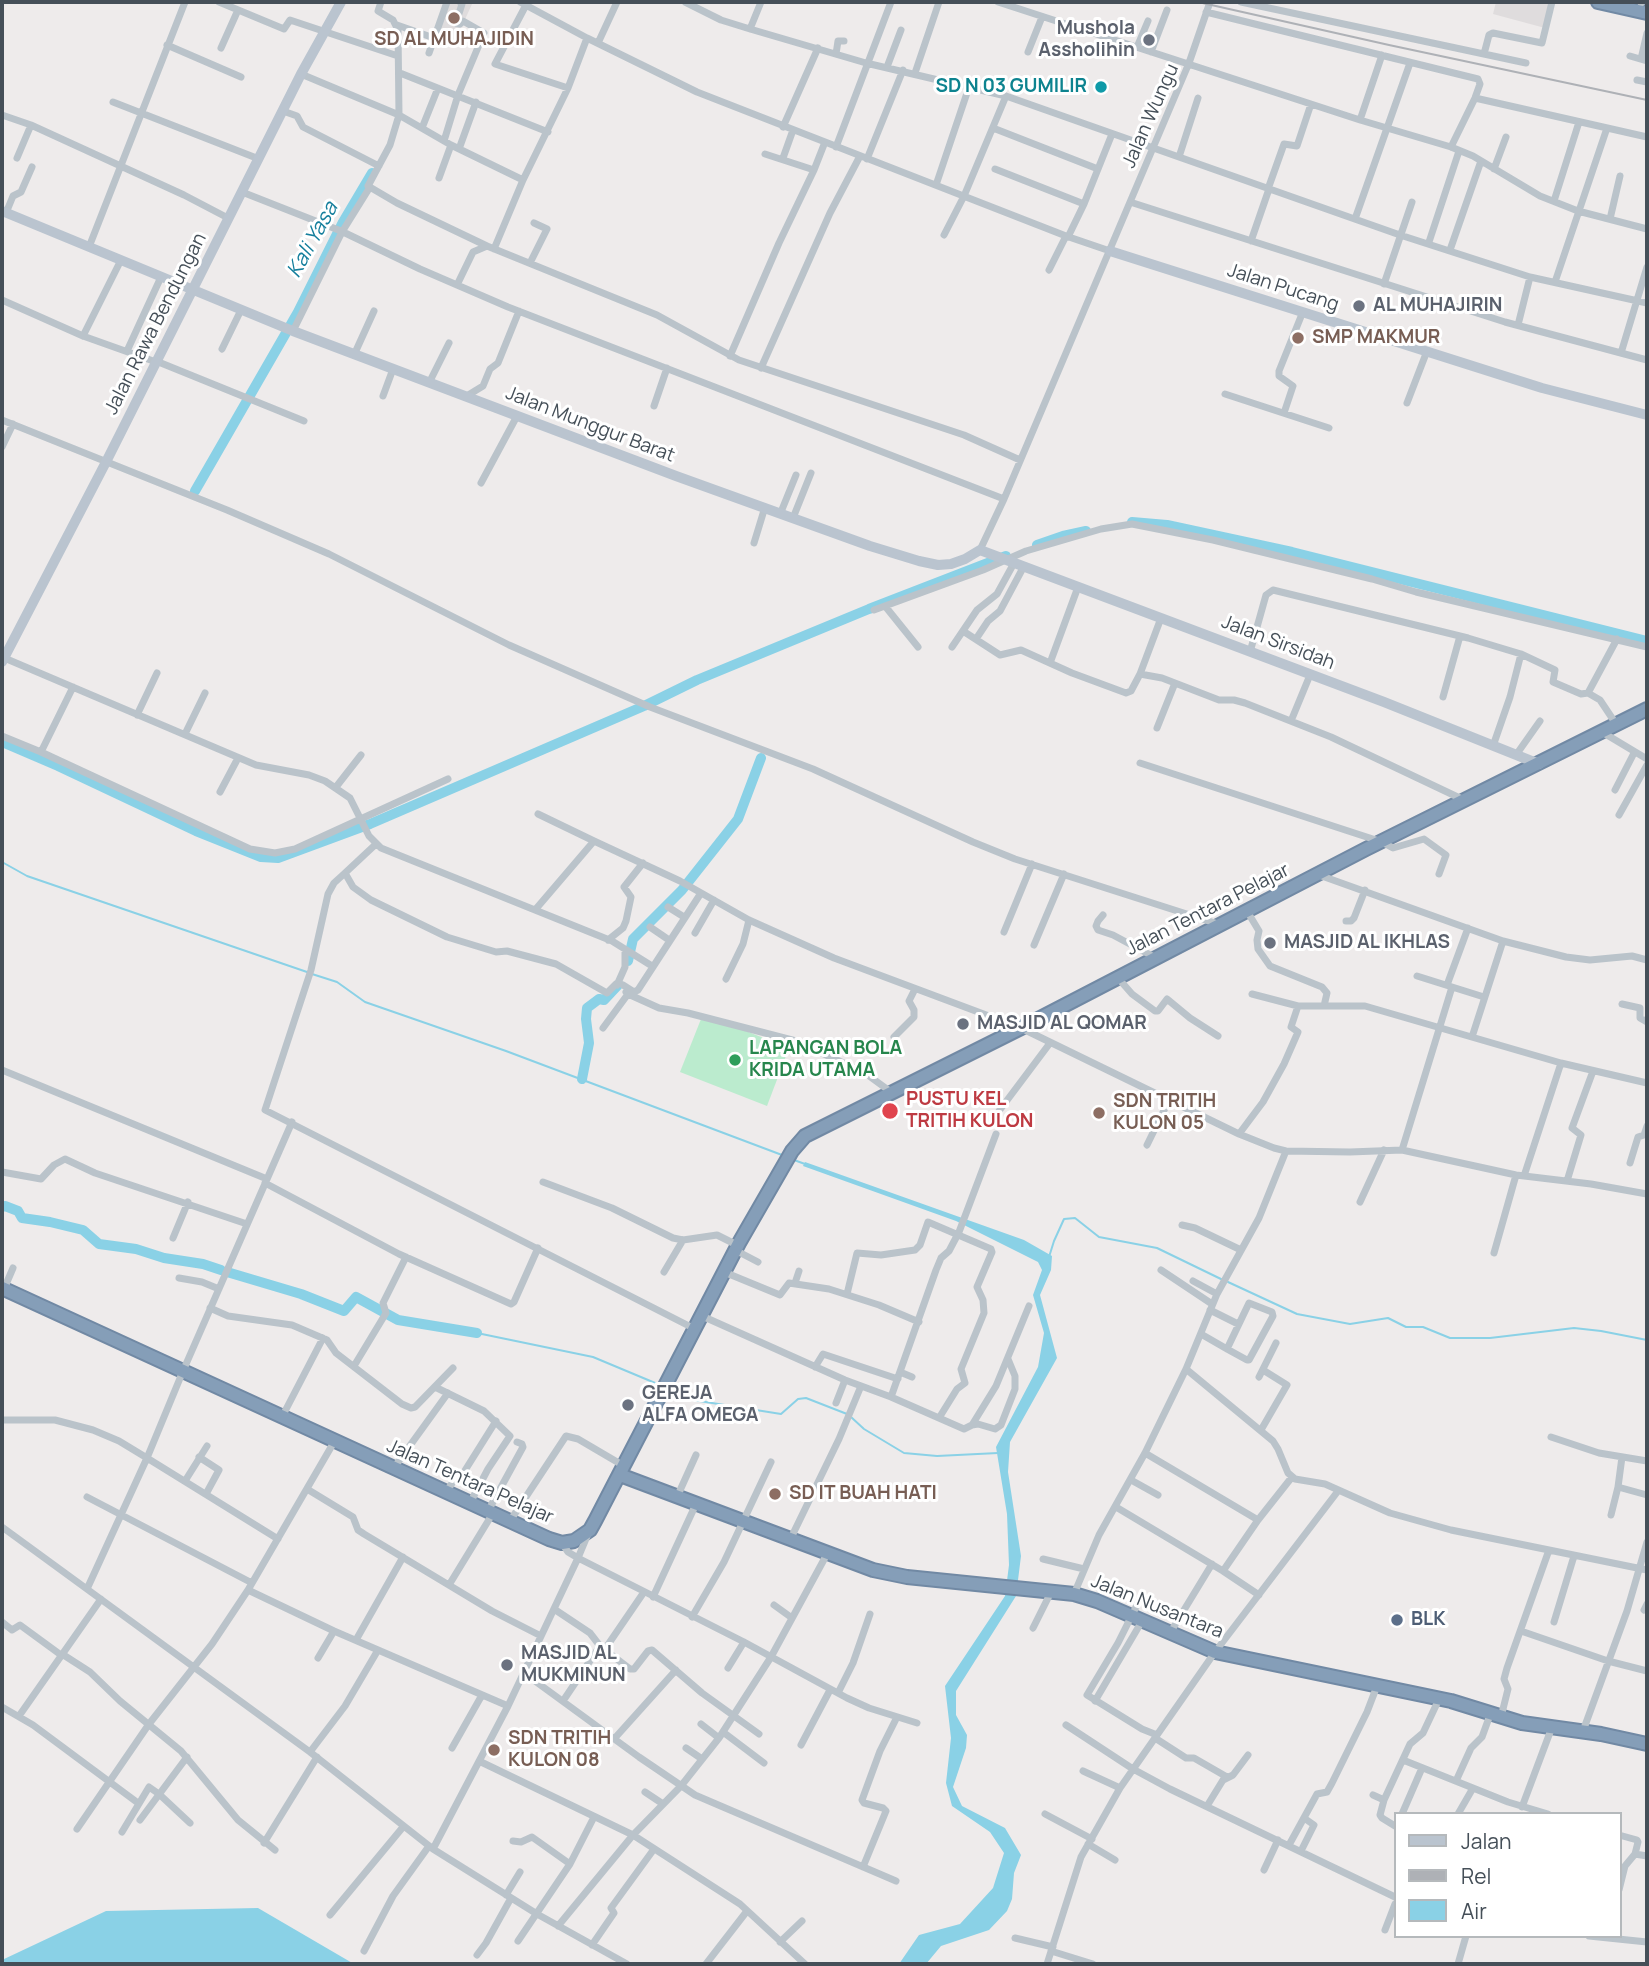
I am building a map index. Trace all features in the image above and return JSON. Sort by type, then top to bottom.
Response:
[{"type":"highway","points":[[1598,2],[1642,5]]},
{"type":"highway","name":"Jalan Tentara Pelajar","points":[[736,1248],[792,1151],[805,1136],[815,1130],[1647,709]]},
{"type":"highway","points":[[590,1530],[736,1248]]},
{"type":"highway","name":"Jalan Tentara Pelajar","points":[[3,1289],[393,1469],[562,1543],[580,1539],[590,1530]]},
{"type":"highway","name":"Jalan Nusantara","points":[[622,1471],[677,1498],[873,1570],[907,1577],[1074,1594],[1097,1601],[1215,1652],[1439,1699],[1495,1716],[1647,1744]]},
{"type":"street","points":[[89,247],[139,113],[185,2]]},
{"type":"street","points":[[219,2],[284,29],[290,20],[396,56]]},
{"type":"street","name":"Jalan Rawa Bendungan","points":[[2,659],[106,462],[301,74],[341,2]]},
{"type":"street","points":[[381,2],[378,11],[397,25],[434,38]]},
{"type":"street","points":[[429,53],[447,2]]},
{"type":"street","points":[[439,178],[458,95],[484,33],[463,21],[456,23],[462,4],[460,2]]},
{"type":"street","points":[[598,43],[617,2]]},
{"type":"street","points":[[685,2],[721,20],[866,63],[1006,96],[1355,219],[1530,276],[1647,303]]},
{"type":"street","points":[[750,29],[761,2]]},
{"type":"street","points":[[836,146],[891,2]]},
{"type":"street","points":[[915,74],[939,2]]},
{"type":"street","points":[[998,2],[1189,63],[1210,2]]},
{"type":"street","points":[[1241,2],[1526,63]]},
{"type":"street","points":[[1484,54],[1489,35],[1493,33],[1542,43],[1552,2]]},
{"type":"street","points":[[568,88],[495,64],[523,3],[697,92],[1110,251]]},
{"type":"street","points":[[221,48],[238,10]]},
{"type":"street","points":[[1151,52],[1167,10]]},
{"type":"street","points":[[1206,12],[1478,79],[1480,84],[1455,149],[1429,243]]},
{"type":"street","points":[[1028,52],[1042,17]]},
{"type":"street","points":[[1137,47],[1148,21]]},
{"type":"street","points":[[289,329],[340,231],[370,187],[368,185],[377,165],[390,145],[397,114],[400,73],[396,56],[399,37],[397,25]]},
{"type":"street","points":[[887,67],[901,30]]},
{"type":"street","points":[[1630,56],[1644,60],[1647,33]]},
{"type":"street","points":[[491,248],[548,132],[587,38]]},
{"type":"street","points":[[836,54],[838,41],[844,41]]},
{"type":"street","points":[[167,46],[240,77]]},
{"type":"street","points":[[783,127],[818,48]]},
{"type":"street","points":[[1360,120],[1382,55]]},
{"type":"street","name":"Jalan Wungu","points":[[980,550],[1189,63],[1455,149],[1540,196],[1578,211],[1647,229]]},
{"type":"street","points":[[1355,219],[1410,63]]},
{"type":"street","points":[[761,368],[830,213],[864,157],[903,71]]},
{"type":"street","points":[[400,73],[548,132]]},
{"type":"street","points":[[301,74],[397,114],[459,149],[523,180]]},
{"type":"street","points":[[1637,79],[1647,82]]},
{"type":"street","points":[[936,185],[969,87]]},
{"type":"street","points":[[422,128],[438,88]]},
{"type":"street","points":[[944,235],[964,196],[1006,96]]},
{"type":"street","points":[[1179,157],[1198,97]]},
{"type":"street","points":[[1475,98],[1647,137]]},
{"type":"street","points":[[113,102],[259,159]]},
{"type":"street","points":[[459,149],[476,102]]},
{"type":"street","points":[[1251,241],[1284,143],[1297,146],[1311,104]]},
{"type":"street","points":[[283,111],[297,116],[303,127],[377,165]]},
{"type":"street","points":[[2,115],[31,125],[229,218]]},
{"type":"street","points":[[1554,201],[1579,122]]},
{"type":"street","points":[[17,158],[31,125]]},
{"type":"street","points":[[993,128],[1098,169]]},
{"type":"street","points":[[1555,282],[1607,128]]},
{"type":"street","points":[[783,158],[793,130]]},
{"type":"street","points":[[1049,270],[1084,204],[1112,134]]},
{"type":"street","points":[[1494,169],[1506,136]]},
{"type":"street","points":[[730,356],[825,142]]},
{"type":"street","points":[[765,153],[814,170]]},
{"type":"street","points":[[1450,250],[1481,161]]},
{"type":"street","points":[[4,212],[13,196],[21,192],[32,167]]},
{"type":"street","points":[[995,169],[1084,204]]},
{"type":"street","points":[[1609,219],[1620,176]]},
{"type":"street","points":[[370,187],[491,248],[657,315],[730,356],[951,431],[1020,460]]},
{"type":"street","points":[[242,192],[340,231],[519,311],[1004,499]]},
{"type":"street","points":[[1130,202],[1518,325],[1647,360]]},
{"type":"street","points":[[1384,284],[1412,202]]},
{"type":"street","name":"Jalan Munggur Barat","points":[[4,212],[354,355],[885,551],[930,564],[951,564],[980,550]]},
{"type":"street","points":[[530,263],[547,229],[534,223]]},
{"type":"street","points":[[457,285],[473,252],[491,248]]},
{"type":"street","name":"Jalan Pucang","points":[[1110,251],[1542,388],[1647,415]]},
{"type":"street","points":[[83,336],[121,260]]},
{"type":"street","points":[[1621,353],[1647,267]]},
{"type":"street","points":[[1518,325],[1530,276]]},
{"type":"street","points":[[127,351],[161,277]]},
{"type":"street","points":[[2,300],[83,336],[156,361],[304,421]]},
{"type":"street","points":[[222,349],[241,310]]},
{"type":"street","points":[[354,355],[374,311]]},
{"type":"street","points":[[465,397],[483,386],[490,369],[498,362],[519,311]]},
{"type":"street","points":[[1284,413],[1293,386],[1279,376],[1279,371],[1302,314]]},
{"type":"street","points":[[429,383],[449,342]]},
{"type":"street","points":[[1408,403],[1427,351]]},
{"type":"street","points":[[383,396],[393,369]]},
{"type":"street","points":[[654,406],[667,369]]},
{"type":"street","points":[[1225,394],[1329,428]]},
{"type":"street","points":[[481,483],[517,416]]},
{"type":"street","points":[[2,420],[329,554],[509,645],[650,707],[813,769],[973,842],[1220,925]]},
{"type":"street","points":[[2,447],[13,424]]},
{"type":"street","points":[[793,518],[811,473]]},
{"type":"street","points":[[780,512],[796,475]]},
{"type":"street","points":[[754,543],[765,507]]},
{"type":"street","points":[[874,610],[1012,562],[1026,551],[1101,529],[1127,525],[1143,526],[1259,551],[1647,647]]},
{"type":"street","name":"Jalan Sirsidah","points":[[980,550],[1539,764]]},
{"type":"street","points":[[952,647],[977,610],[997,594],[1012,562]]},
{"type":"street","points":[[976,639],[988,621],[1000,611],[1012,562]]},
{"type":"street","points":[[1050,663],[1078,587]]},
{"type":"street","points":[[1250,652],[1266,595],[1272,590],[1460,636],[1521,654],[1554,670],[1553,682],[1600,699],[1616,724]]},
{"type":"street","points":[[886,606],[918,647]]},
{"type":"street","points":[[963,631],[1000,655],[1020,650],[1126,693],[1131,691],[1140,674],[1161,618]]},
{"type":"street","points":[[1443,698],[1460,636]]},
{"type":"street","points":[[1588,693],[1617,639]]},
{"type":"street","points":[[1493,746],[1506,712],[1521,654]]},
{"type":"street","points":[[2,659],[256,765],[309,775],[336,787],[355,804],[369,836],[376,844],[608,940],[652,966]]},
{"type":"street","points":[[137,715],[157,673]]},
{"type":"street","points":[[1140,674],[1175,683],[1219,700],[1245,703],[1377,758],[1464,800]]},
{"type":"street","points":[[1291,721],[1310,675]]},
{"type":"street","points":[[1157,728],[1175,683]]},
{"type":"street","points":[[41,752],[72,687]]},
{"type":"street","points":[[185,734],[205,692]]},
{"type":"street","points":[[1516,755],[1540,721]]},
{"type":"street","points":[[1602,732],[1647,759]]},
{"type":"street","points":[[2,737],[41,752],[250,849],[264,852],[295,849],[448,779]]},
{"type":"street","points":[[1615,790],[1634,753]]},
{"type":"street","points":[[336,787],[361,755]]},
{"type":"street","points":[[220,792],[238,758]]},
{"type":"street","points":[[1140,762],[1397,848],[1424,839],[1446,855],[1438,873]]},
{"type":"street","points":[[1619,815],[1647,765]]},
{"type":"street","points":[[538,814],[680,881],[749,920],[834,958],[1021,1028],[1239,1135],[1274,1149],[1402,1150],[1520,1176],[1647,1194]]},
{"type":"street","points":[[535,910],[594,841]]},
{"type":"street","points":[[376,844],[334,883],[328,894],[306,986],[265,1110],[696,1329]]},
{"type":"street","points":[[608,940],[626,921],[631,897],[624,887],[643,863]]},
{"type":"street","points":[[1004,932],[1032,864]]},
{"type":"street","points":[[345,873],[353,887],[371,900],[447,937],[495,952],[507,951],[556,964],[607,993],[619,985],[625,971],[628,952]]},
{"type":"street","points":[[1034,945],[1064,874]]},
{"type":"street","points":[[1318,874],[1503,940],[1578,959],[1632,956],[1647,960]]},
{"type":"street","points":[[1346,921],[1354,918],[1365,890]]},
{"type":"street","points":[[619,985],[635,992],[701,893]]},
{"type":"street","points":[[695,933],[714,900]]},
{"type":"street","points":[[668,907],[684,917]]},
{"type":"street","points":[[1247,911],[1259,931],[1258,949],[1270,966],[1324,988],[1324,1006]]},
{"type":"street","points":[[1103,915],[1098,920],[1098,930],[1113,934],[1156,958]]},
{"type":"street","points":[[726,979],[743,944],[749,920]]},
{"type":"street","points":[[650,927],[669,940]]},
{"type":"street","points":[[1402,1150],[1468,928]]},
{"type":"street","points":[[1472,1037],[1503,940]]},
{"type":"street","points":[[1416,976],[1484,997]]},
{"type":"street","points":[[1118,978],[1132,994],[1155,1011],[1158,1011],[1167,999],[1218,1036]]},
{"type":"street","points":[[619,985],[628,994],[659,1008],[796,1041],[865,1073],[891,1092]]},
{"type":"street","points":[[894,1037],[914,1017],[909,1001],[915,989]]},
{"type":"street","points":[[1252,993],[1298,1006],[1365,1006],[1561,1063],[1647,1083]]},
{"type":"street","points":[[603,1028],[628,994]]},
{"type":"street","points":[[1622,1004],[1640,1008],[1640,1018],[1647,1022]]},
{"type":"street","points":[[1239,1135],[1263,1102],[1284,1064],[1298,1032],[1291,1026],[1298,1006]]},
{"type":"street","points":[[999,1111],[1050,1043]]},
{"type":"street","points":[[1494,1253],[1561,1063]]},
{"type":"street","points":[[2,1070],[266,1181],[406,1257],[513,1304],[538,1248]]},
{"type":"street","points":[[1567,1181],[1581,1135],[1572,1128],[1593,1071]]},
{"type":"street","points":[[1147,1144],[1169,1100]]},
{"type":"street","points":[[87,1589],[147,1458],[292,1122]]},
{"type":"street","points":[[1630,1163],[1638,1137],[1644,1135],[1647,1126]]},
{"type":"street","points":[[891,1397],[941,1258],[949,1251],[958,1233],[996,1134]]},
{"type":"street","points":[[1360,1202],[1384,1150]]},
{"type":"street","points":[[1074,1594],[1084,1569],[1146,1453],[1186,1369],[1217,1294],[1259,1218],[1286,1151]]},
{"type":"street","points":[[2,1172],[41,1179],[65,1159],[95,1173],[247,1224]]},
{"type":"street","points":[[543,1182],[612,1209],[662,1234],[683,1240],[717,1235],[758,1262]]},
{"type":"street","points":[[173,1238],[188,1202]]},
{"type":"street","points":[[847,1294],[857,1253],[881,1255],[915,1250],[920,1245],[928,1222],[986,1246],[992,1252],[977,1287],[985,1313],[961,1369],[965,1383],[957,1389],[939,1419]]},
{"type":"street","points":[[1182,1225],[1195,1228],[1241,1250]]},
{"type":"street","points":[[664,1272],[683,1240]]},
{"type":"street","points":[[354,1366],[386,1313],[383,1305],[406,1257]]},
{"type":"street","points":[[3,1289],[13,1268]]},
{"type":"street","points":[[1161,1270],[1238,1324]]},
{"type":"street","points":[[794,1283],[799,1271]]},
{"type":"street","points":[[724,1272],[780,1295],[787,1284],[794,1283],[847,1294],[919,1322]]},
{"type":"street","points":[[179,1278],[202,1282],[219,1289]]},
{"type":"street","points":[[1193,1281],[1217,1294]]},
{"type":"street","points":[[1201,1334],[1227,1349],[1247,1360],[1273,1314],[1250,1302],[1227,1349]]},
{"type":"street","points":[[972,1425],[996,1386],[1029,1306]]},
{"type":"street","points":[[210,1308],[225,1315],[292,1325],[323,1338],[330,1342],[336,1353],[411,1408],[453,1368]]},
{"type":"street","points":[[702,1316],[845,1380],[964,1429],[978,1424],[995,1429],[1001,1425],[1016,1388],[1015,1376],[1008,1359]]},
{"type":"street","points":[[282,1417],[323,1338]]},
{"type":"street","points":[[1262,1371],[1276,1342]]},
{"type":"street","points":[[816,1367],[823,1354],[912,1377]]},
{"type":"street","points":[[1251,1356],[1262,1371],[1287,1385],[1261,1430]]},
{"type":"street","points":[[1186,1369],[1261,1430],[1278,1448],[1285,1468],[1292,1477],[1325,1484],[1390,1513],[1451,1530],[1644,1569]]},
{"type":"street","points":[[836,1403],[845,1380]]},
{"type":"street","points":[[790,1540],[849,1416],[860,1386]]},
{"type":"street","points":[[435,1387],[481,1409],[496,1421],[510,1438],[488,1469],[470,1503]]},
{"type":"street","points":[[393,1469],[448,1393]]},
{"type":"street","points":[[2,1420],[55,1420],[79,1425],[120,1441],[278,1539]]},
{"type":"street","points":[[446,1492],[457,1476],[464,1472],[496,1421]]},
{"type":"street","points":[[510,1521],[566,1436],[578,1439],[622,1471]]},
{"type":"street","points":[[1551,1437],[1578,1447],[1647,1461]]},
{"type":"street","points":[[77,1829],[149,1724],[195,1666],[250,1586],[334,1442]]},
{"type":"street","points":[[449,1585],[491,1512],[523,1447],[517,1442]]},
{"type":"street","points":[[185,1481],[207,1446]]},
{"type":"street","points":[[1146,1453],[1258,1520]]},
{"type":"street","points":[[677,1498],[696,1455]]},
{"type":"street","points":[[199,1457],[219,1470],[206,1494]]},
{"type":"street","points":[[1611,1515],[1622,1457]]},
{"type":"street","points":[[692,1617],[721,1568],[771,1462]]},
{"type":"street","points":[[1223,1571],[1292,1477]]},
{"type":"street","points":[[1130,1480],[1158,1495]]},
{"type":"street","points":[[1618,1487],[1647,1495]]},
{"type":"street","points":[[307,1489],[353,1517],[358,1530],[364,1534],[492,1611],[541,1636]]},
{"type":"street","points":[[1047,1964],[1074,1874],[1120,1788],[1215,1652],[1338,1491]]},
{"type":"street","points":[[88,1497],[334,1631],[508,1706]]},
{"type":"street","points":[[653,1597],[696,1504]]},
{"type":"street","points":[[1116,1507],[1259,1595]]},
{"type":"street","points":[[2,1527],[195,1666],[431,1847],[537,1914],[627,1964]]},
{"type":"street","points":[[364,1951],[393,1896],[431,1847],[508,1706],[590,1530]]},
{"type":"street","points":[[1583,1731],[1644,1569],[1647,1542]]},
{"type":"street","points":[[562,1543],[568,1552],[578,1558],[830,1689],[869,1708],[917,1723]]},
{"type":"street","points":[[1456,1781],[1471,1748],[1482,1737],[1508,1689],[1505,1677],[1549,1550]]},
{"type":"street","points":[[558,1926],[633,1835],[681,1786],[721,1735],[771,1657],[827,1554]]},
{"type":"street","points":[[1554,1622],[1574,1556]]},
{"type":"street","points":[[356,1640],[404,1558]]},
{"type":"street","points":[[1043,1559],[1084,1569]]},
{"type":"street","points":[[1170,1633],[1212,1564]]},
{"type":"street","points":[[563,1701],[644,1592]]},
{"type":"street","points":[[1033,1628],[1051,1592]]},
{"type":"street","points":[[19,1716],[101,1599]]},
{"type":"street","points":[[1155,1603],[1140,1600],[1137,1619],[1095,1701],[1156,1736],[1186,1758],[1194,1758],[1227,1777]]},
{"type":"street","points":[[774,1605],[792,1618]]},
{"type":"street","points":[[554,1609],[590,1633],[603,1648],[632,1670],[650,1649],[733,1716],[760,1734]]},
{"type":"street","points":[[838,1693],[853,1663],[870,1614]]},
{"type":"street","points":[[2,1622],[13,1631],[20,1625],[90,1672],[187,1757],[238,1819],[275,1850]]},
{"type":"street","points":[[318,1658],[334,1631]]},
{"type":"street","points":[[1521,1631],[1608,1661],[1647,1671]]},
{"type":"street","points":[[728,1668],[744,1642]]},
{"type":"street","points":[[264,1843],[378,1650]]},
{"type":"street","points":[[614,1739],[676,1670]]},
{"type":"street","points":[[524,1673],[681,1786],[761,1825],[896,1881]]},
{"type":"street","points":[[1289,1845],[1318,1792],[1326,1792],[1332,1783],[1377,1686]]},
{"type":"street","points":[[801,1745],[830,1689]]},
{"type":"street","points":[[452,1748],[482,1695]]},
{"type":"street","points":[[1394,1825],[1381,1817],[1384,1800],[1413,1740],[1423,1733],[1439,1699]]},
{"type":"street","points":[[2,1707],[19,1716],[138,1803]]},
{"type":"street","points":[[863,1867],[886,1811],[862,1800],[880,1751],[897,1717]]},
{"type":"street","points":[[701,1724],[764,1763]]},
{"type":"street","points":[[1066,1725],[1133,1769],[1394,1897]]},
{"type":"street","points":[[1522,1807],[1552,1727]]},
{"type":"street","points":[[686,1748],[702,1759]]},
{"type":"street","points":[[1207,1806],[1222,1781],[1233,1775],[1248,1755]]},
{"type":"street","points":[[140,1819],[187,1757]]},
{"type":"street","points":[[1403,1760],[1534,1812]]},
{"type":"street","points":[[478,1761],[633,1835],[733,1898],[805,1964]]},
{"type":"street","points":[[1403,1812],[1422,1768]]},
{"type":"street","points":[[1083,1771],[1120,1788]]},
{"type":"street","points":[[122,1832],[149,1787],[190,1823]]},
{"type":"street","points":[[1459,1812],[1473,1788]]},
{"type":"street","points":[[645,1792],[663,1804]]},
{"type":"street","points":[[1373,1795],[1384,1800]]},
{"type":"street","points":[[1045,1814],[1115,1860]]},
{"type":"street","points":[[518,1941],[570,1864],[594,1817]]},
{"type":"street","points":[[1301,1851],[1314,1825],[1304,1818]]},
{"type":"street","points":[[330,1914],[403,1827]]},
{"type":"street","points":[[1621,1836],[1638,1841],[1635,1854],[1625,1866],[1621,1882]]},
{"type":"street","points":[[513,1841],[520,1842],[532,1837],[570,1864]]},
{"type":"street","points":[[1264,1870],[1278,1840]]},
{"type":"street","points":[[592,1945],[614,1913],[611,1908],[654,1849]]},
{"type":"street","points":[[1635,1854],[1647,1856]]},
{"type":"street","points":[[477,1955],[486,1943],[520,1872]]},
{"type":"street","points":[[1385,1930],[1394,1907]]},
{"type":"street","points":[[706,1964],[747,1911]]},
{"type":"street","points":[[780,1942],[802,1921]]},
{"type":"street","points":[[1015,1938],[1093,1964]]},
{"type":"street","points":[[1458,1964],[1465,1938]]},
{"type":"street","points":[[1615,1938],[1647,1942]]},
{"type":"shaded area","name":"SD AL MUHAJIDIN","points":[[449,2],[473,2],[455,41],[438,35]]},
{"type":"shaded area","points":[[1496,2],[1551,2],[1545,28],[1493,14]]},
{"type":"green space","name":"LAPANGAN BOLA KRIDA UTAMA","points":[[703,1014],[789,1048],[767,1106],[680,1072]]},
{"type":"water","points":[[805,1162],[1024,1240],[1052,1256],[1051,1270],[1040,1295],[1057,1358],[1010,1442],[1008,1472],[1021,1556],[1016,1596],[956,1691],[956,1715],[967,1735],[966,1748],[953,1787],[962,1806],[1005,1828],[1021,1855],[1014,1873],[1012,1899],[1007,1911],[989,1930],[941,1946],[926,1964],[899,1964],[919,1935],[960,1924],[993,1888],[1004,1853],[990,1832],[952,1806],[946,1783],[951,1738],[945,1686],[1005,1596],[1009,1565],[1007,1514],[996,1447],[1038,1367],[1044,1333],[1033,1295],[1042,1270],[1038,1262],[956,1221],[803,1166]]},
{"type":"water","points":[[258,1908],[354,1964],[2,1964],[2,1960],[106,1911]]},
{"type":"waterway","name":"Kali Yasa","points":[[195,491],[298,312],[343,222],[372,173]]},
{"type":"waterway","points":[[1132,522],[1167,525],[1292,552],[1647,641]]},
{"type":"waterway","points":[[1037,545],[1086,531]]},
{"type":"waterway","points":[[2,742],[196,831],[261,857],[278,858],[370,824],[644,706],[697,680],[1006,556]]},
{"type":"waterway","points":[[628,961],[633,939],[682,890],[738,819],[761,758]]},
{"type":"waterway","points":[[2,862],[27,876],[307,972]]},
{"type":"waterway","points":[[312,974],[337,982],[365,1002],[506,1051],[782,1155]]},
{"type":"waterway","points":[[582,1079],[589,1043],[587,1008],[599,999],[604,1000],[618,985]]},
{"type":"waterway","points":[[794,1160],[805,1164]]},
{"type":"waterway","points":[[2,1207],[18,1211],[22,1218],[83,1230],[99,1244],[136,1249],[221,1270]]},
{"type":"waterway","points":[[1049,1257],[1064,1219],[1075,1218],[1099,1237],[1157,1248],[1223,1280]]},
{"type":"waterway","points":[[227,1272],[301,1294],[344,1311],[356,1297],[398,1320],[477,1333]]},
{"type":"waterway","points":[[1228,1282],[1297,1314],[1350,1324],[1388,1318],[1406,1327],[1423,1327],[1450,1338],[1490,1338],[1574,1328],[1647,1340]]},
{"type":"waterway","points":[[477,1333],[593,1357],[660,1385]]},
{"type":"waterway","points":[[668,1389],[687,1399],[781,1414],[798,1399],[806,1398],[847,1414]]},
{"type":"waterway","points":[[851,1417],[864,1429],[904,1453],[937,1456],[998,1453]]},
{"type":"railway","points":[[1198,2],[1647,100]]},
{"type":"place","name":"SD AL MUHAJIDIN","points":[[454,18]]},
{"type":"place","name":"Mushola Assholihin","points":[[1149,40]]},
{"type":"place","name":"SD N 03 GUMILIR","points":[[1101,87]]},
{"type":"place","name":"AL MUHAJIRIN","points":[[1359,306]]},
{"type":"place","name":"SMP MAKMUR","points":[[1298,338]]},
{"type":"place","name":"MASJID AL IKHLAS","points":[[1270,943]]},
{"type":"place","name":"MASJID AL QOMAR","points":[[963,1024]]},
{"type":"place","name":"LAPANGAN BOLA KRIDA UTAMA","points":[[735,1060]]},
{"type":"place","name":"PUSTU KEL TRITIH KULON","points":[[890,1111]]},
{"type":"place","name":"SDN TRITIH KULON 05","points":[[1099,1113]]},
{"type":"place","name":"GEREJA ALFA OMEGA","points":[[628,1405]]},
{"type":"place","name":"SD IT BUAH HATI","points":[[775,1494]]},
{"type":"place","name":"BLK","points":[[1397,1620]]},
{"type":"place","name":"MASJID AL MUKMINUN","points":[[507,1665]]},
{"type":"place","name":"SDN TRITIH KULON 08","points":[[494,1750]]}]
